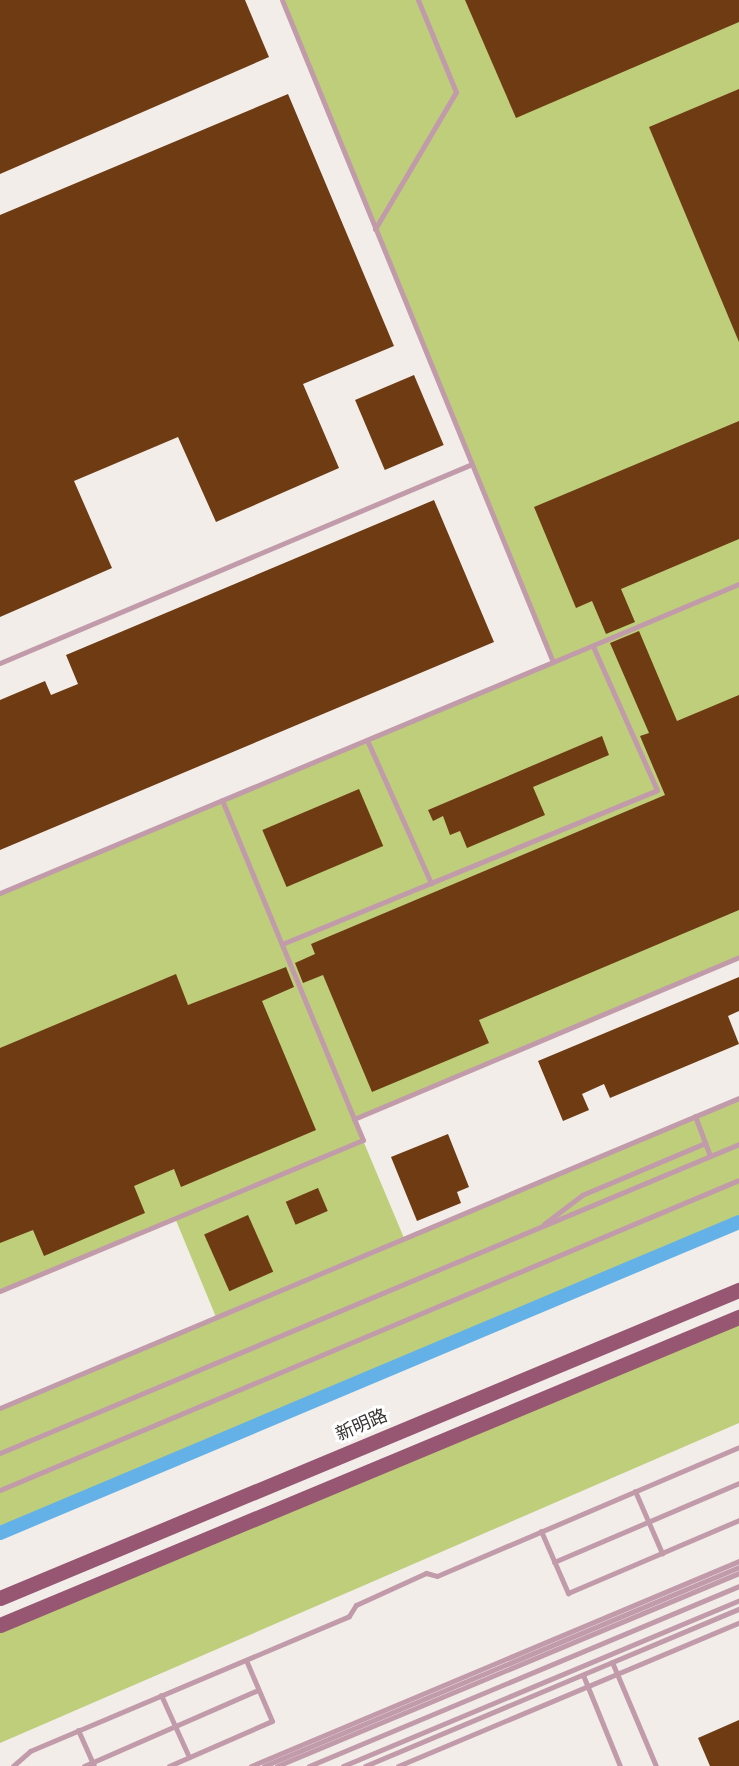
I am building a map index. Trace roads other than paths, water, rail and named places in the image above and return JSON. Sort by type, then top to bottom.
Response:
[{"type":"main road","name":"新明路","points":[[0,1598],[739,1290]]},
{"type":"main road","points":[[0,1625],[739,1317]]},
{"type":"lane","points":[[282,0],[553,662]]},
{"type":"lane","points":[[375,229],[456,92],[418,0]]},
{"type":"lane","points":[[0,663],[472,464]]},
{"type":"lane","points":[[0,893],[739,584]]},
{"type":"lane","points":[[282,945],[657,790],[593,646]]},
{"type":"lane","points":[[367,740],[431,883]]},
{"type":"lane","points":[[0,1291],[363,1140],[222,800]]},
{"type":"lane","points":[[354,1119],[739,957]]},
{"type":"lane","points":[[0,1408],[739,1098]]},
{"type":"lane","points":[[695,1116],[710,1156]]},
{"type":"lane","points":[[537,1229],[582,1195],[705,1143]]},
{"type":"lane","points":[[0,1453],[739,1144]]},
{"type":"lane","points":[[0,1490],[739,1180]]},
{"type":"lane","points":[[13,1766],[30,1751],[349,1616],[356,1605],[426,1573],[437,1576],[739,1447]]},
{"type":"lane","points":[[554,1562],[739,1483]]},
{"type":"lane","points":[[635,1491],[662,1553]]},
{"type":"lane","points":[[541,1532],[568,1593],[739,1520]]},
{"type":"lane","points":[[251,1766],[739,1561]]},
{"type":"lane","points":[[264,1766],[739,1567]]},
{"type":"lane","points":[[277,1766],[739,1573]]},
{"type":"lane","points":[[309,1766],[739,1586]]},
{"type":"lane","points":[[343,1766],[739,1600]]},
{"type":"lane","points":[[365,1766],[739,1609]]},
{"type":"lane","points":[[398,1766],[739,1623]]},
{"type":"lane","points":[[169,1766],[272,1721],[246,1660]]},
{"type":"lane","points":[[612,1662],[656,1766]]},
{"type":"lane","points":[[583,1675],[620,1766]]},
{"type":"lane","points":[[84,1766],[258,1690]]},
{"type":"lane","points":[[161,1695],[189,1757]]},
{"type":"lane","points":[[78,1730],[93,1764]]},
{"type":"waterway","points":[[0,1533],[739,1222]]}]
